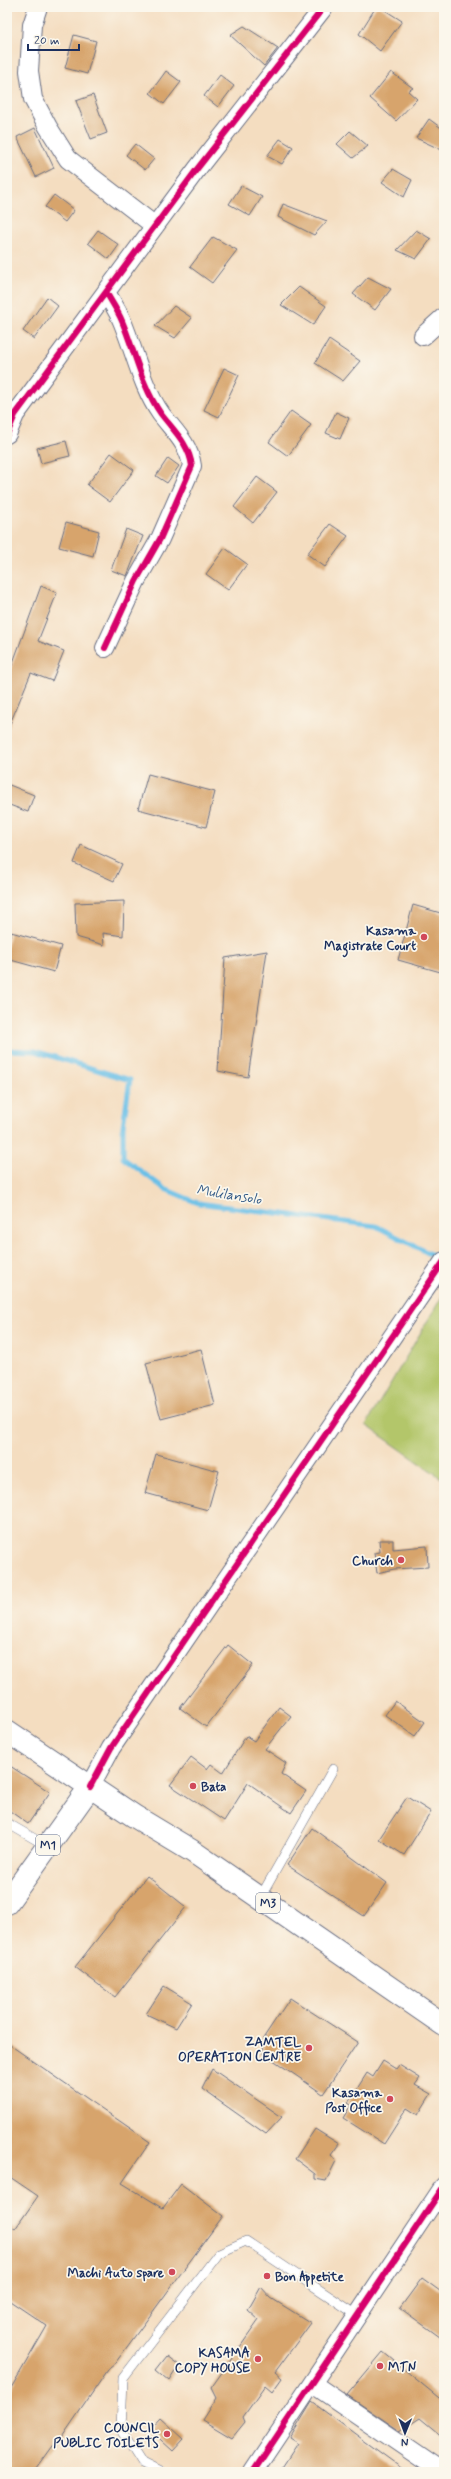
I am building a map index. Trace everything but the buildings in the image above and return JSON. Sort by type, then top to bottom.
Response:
[{"type":"main road","points":[[7,1731],[90,1787]]},
{"type":"main road","name":"M1","points":[[7,1903],[46,1846],[90,1787]]},
{"type":"main road","name":"M3","points":[[90,1787],[192,1851],[444,2025]]},
{"type":"street","points":[[38,7],[32,25],[29,71],[33,99],[68,159],[155,226]]},
{"type":"street","points":[[7,434],[15,414],[155,226],[324,7]]},
{"type":"street","points":[[105,648],[136,581],[160,539],[192,466],[190,453],[183,440],[161,413],[147,388],[122,319],[106,292]]},
{"type":"street","points":[[423,336],[444,317]]},
{"type":"street","points":[[90,1787],[111,1748],[442,1264]]},
{"type":"street","points":[[253,2472],[444,2186]]},
{"type":"street","points":[[313,2384],[442,2472]]},
{"type":"lane","points":[[260,1898],[333,1769]]},
{"type":"lane","points":[[7,1823],[46,1846]]},
{"type":"lane","points":[[160,2472],[142,2463],[121,2430],[123,2378],[219,2253],[246,2242],[357,2315]]},
{"type":"green space","points":[[444,1293],[444,1480],[366,1425]]},
{"type":"waterway","name":"Mulilansolo","points":[[7,1050],[35,1051],[130,1080],[123,1126],[123,1158],[165,1189],[198,1203],[376,1226],[434,1256],[443,1257]]},
{"type":"cycle path","points":[[7,434],[15,415],[197,169],[324,7]]},
{"type":"cycle path","points":[[105,648],[136,581],[160,539],[192,466],[188,451],[184,444],[154,404],[139,369],[122,321],[106,292]]},
{"type":"cycle path","points":[[90,1787],[111,1748],[444,1261]]},
{"type":"cycle path","points":[[253,2472],[444,2186]]},
{"type":"place","name":"Kasama Magistrate Court","points":[[424,937]]},
{"type":"place","name":"Church","points":[[401,1560]]},
{"type":"place","name":"Bata","points":[[193,1786]]},
{"type":"place","name":"ZAMTEL OPERATION CENTRE","points":[[309,2048]]},
{"type":"place","name":"Kasama Post Office","points":[[390,2099]]},
{"type":"place","name":"Machi Auto spare","points":[[172,2272]]},
{"type":"place","name":"Bon Appetite","points":[[267,2276]]},
{"type":"place","name":"KASAMA COPY HOUSE","points":[[258,2359]]},
{"type":"place","name":"MTN","points":[[380,2366]]},
{"type":"place","name":"COUNCIL PUBLIC TOILETS","points":[[167,2434]]}]
